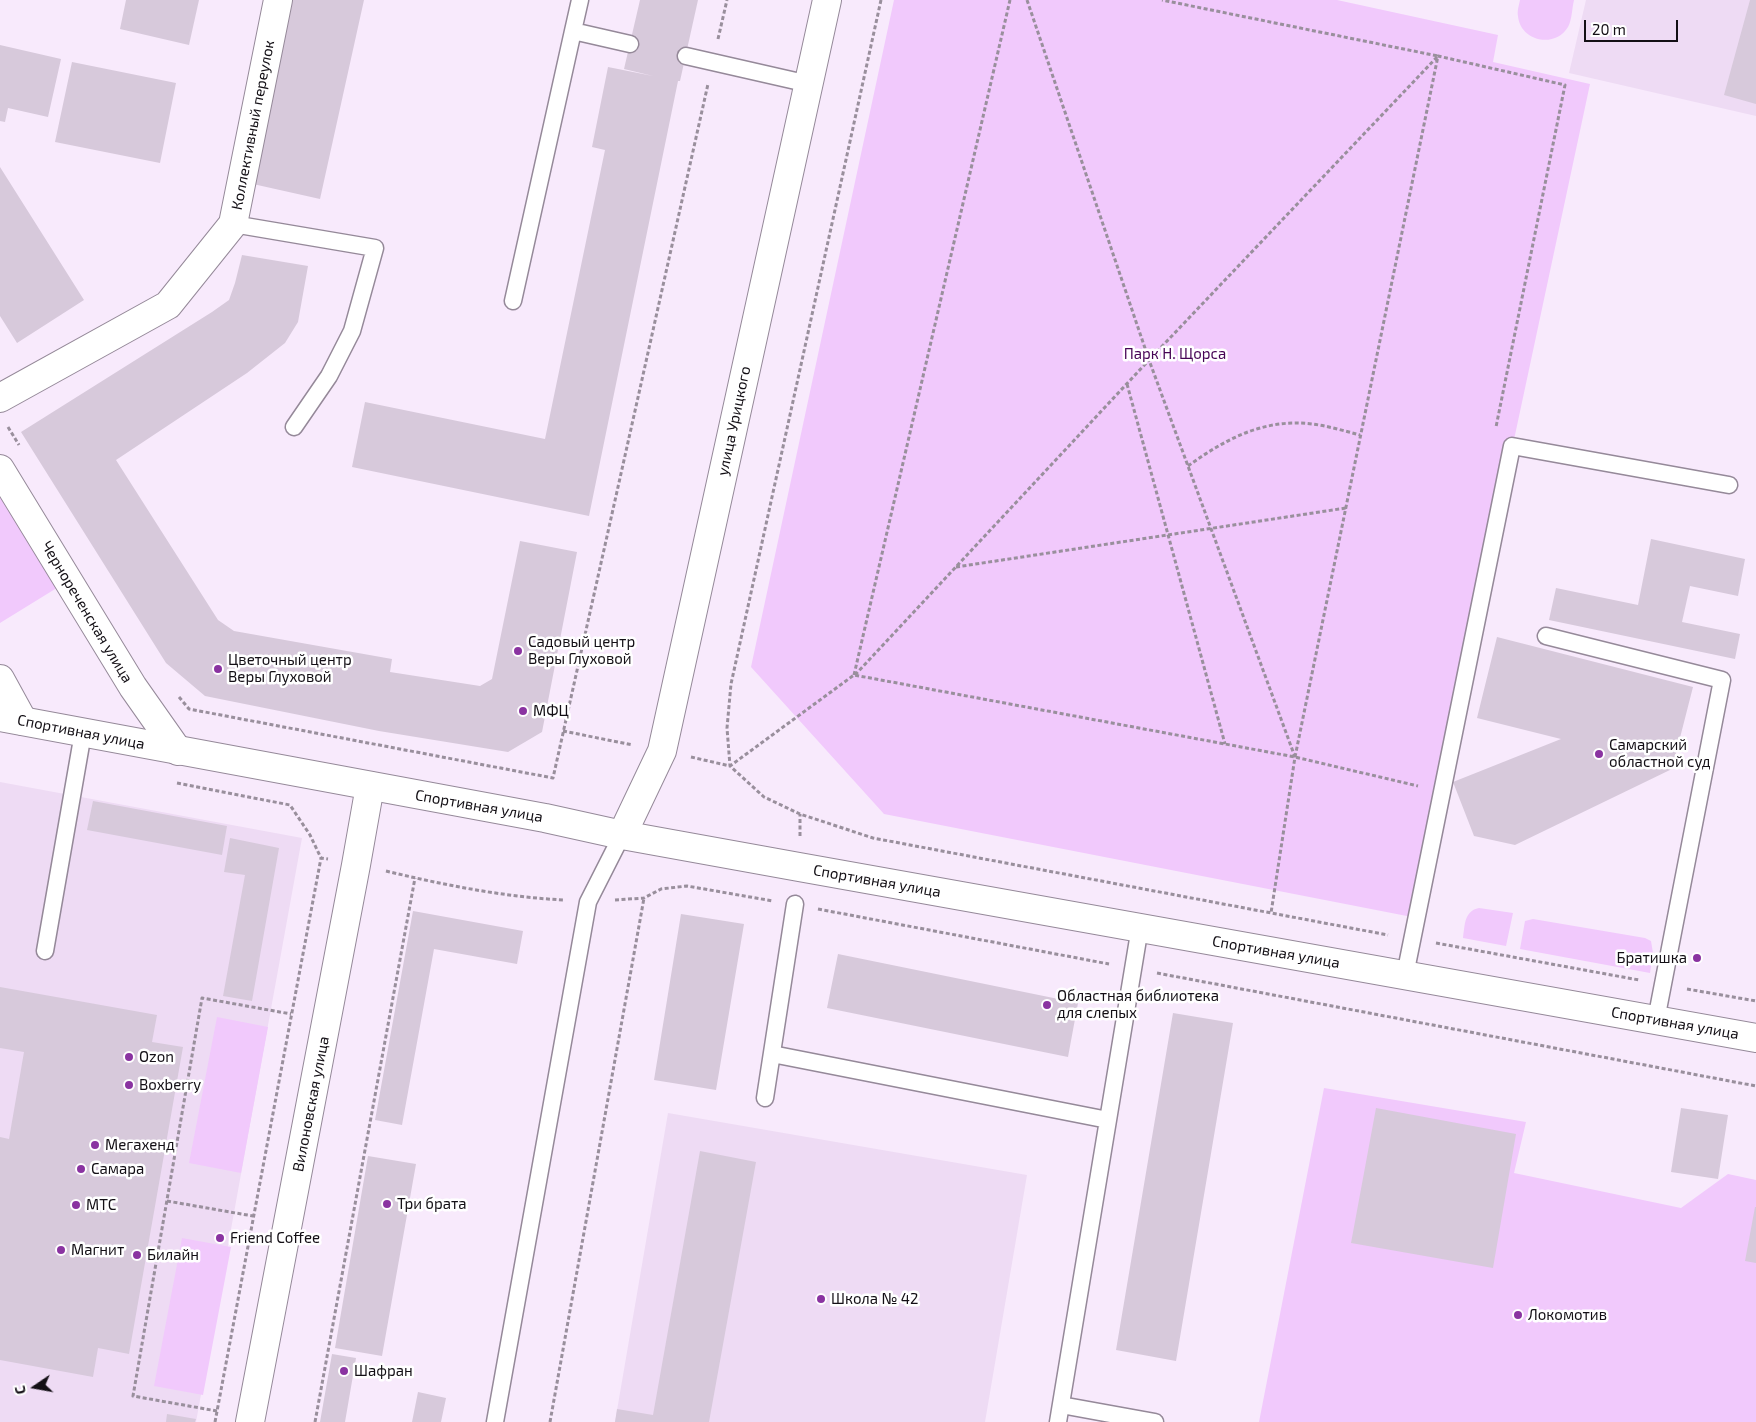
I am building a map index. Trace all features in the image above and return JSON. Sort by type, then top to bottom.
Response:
[{"type":"main road","name":"Коллективный переулок","points":[[3,410],[168,305],[233,224],[278,0]]},
{"type":"main road","name":"улица Урицкого","points":[[622,835],[662,750],[827,0]]},
{"type":"main road","name":"Чернореченская улица","points":[[0,469],[133,687],[178,751]]},
{"type":"main road","points":[[0,679],[11,719]]},
{"type":"main road","name":"Спортивная улица","points":[[11,719],[545,818],[622,835],[1756,1038]]},
{"type":"main road","name":"Вилоновская улица","points":[[250,1422],[370,786]]},
{"type":"lane","points":[[513,301],[580,0]]},
{"type":"lane","points":[[573,31],[630,44]]},
{"type":"lane","points":[[686,56],[809,84]]},
{"type":"lane","points":[[233,224],[375,248],[352,331],[329,376],[294,426]]},
{"type":"lane","points":[[1405,975],[1512,446],[1729,486]]},
{"type":"lane","points":[[1546,636],[1722,680],[1656,1020]]},
{"type":"lane","points":[[45,950],[84,732]]},
{"type":"lane","points":[[495,1422],[588,902],[622,835]]},
{"type":"lane","points":[[765,1098],[795,904]]},
{"type":"lane","points":[[1058,1422],[1140,927]]},
{"type":"lane","points":[[772,1054],[1108,1120]]},
{"type":"lane","points":[[1061,1406],[1154,1422]]},
{"type":"path","points":[[176,693],[189,708],[553,778],[727,0]]},
{"type":"path","points":[[881,0],[732,684],[727,728],[730,766],[764,796],[800,814],[873,838],[1271,913],[1756,1001]]},
{"type":"path","points":[[854,675],[1010,0]]},
{"type":"path","points":[[1027,0],[1149,360],[1295,757]]},
{"type":"path","points":[[1162,0],[1438,56],[1565,86],[1494,436]]},
{"type":"path","points":[[730,766],[854,675],[1149,360],[1438,56]]},
{"type":"path","points":[[1271,913],[1295,757],[1438,56]]},
{"type":"path","points":[[1127,384],[1225,744]]},
{"type":"path","points":[[3,410],[20,447]]},
{"type":"path","points":[[1188,466],[1219,445],[1263,426],[1287,423],[1313,424],[1360,435]]},
{"type":"path","points":[[956,567],[1346,508]]},
{"type":"path","points":[[854,675],[1295,757],[1424,788]]},
{"type":"path","points":[[215,1422],[321,858],[310,835],[290,805]]},
{"type":"path","points":[[321,858],[415,878],[529,898],[588,902],[644,898],[661,889],[687,886],[795,904],[1756,1086]]},
{"type":"path","points":[[315,1422],[415,878]]},
{"type":"path","points":[[550,1422],[644,898]]},
{"type":"path","points":[[217,1410],[132,1396],[202,998],[291,1014]]},
{"type":"path","points":[[167,1201],[253,1216]]},
{"type":"shaded area","points":[[1586,0],[1756,0],[1756,116],[1569,73]]},
{"type":"shaded area","points":[[0,782],[302,838],[196,1422],[0,1422]]},
{"type":"shaded area","name":"Школа № 42","points":[[668,1113],[1027,1175],[985,1422],[615,1422]]},
{"type":"green space","name":"Парк Н. Щорса","points":[[894,0],[1337,0],[1498,35],[1493,62],[1590,84],[1412,917],[884,814],[751,667]]},
{"type":"green space","points":[[1520,0],[1574,0],[1568,27],[1562,34],[1547,40],[1531,36],[1520,25],[1518,8]]},
{"type":"green space","points":[[0,491],[60,586],[0,623]]},
{"type":"green space","points":[[1479,908],[1513,913],[1506,946],[1463,938],[1468,915]]},
{"type":"green space","points":[[1533,919],[1645,938],[1651,941],[1653,953],[1650,973],[1520,949],[1525,921]]},
{"type":"green space","points":[[217,1017],[268,1027],[241,1173],[189,1163]]},
{"type":"green space","name":"Локомотив","points":[[1324,1088],[1526,1122],[1514,1173],[1681,1208],[1728,1174],[1756,1180],[1756,1422],[1259,1422]]},
{"type":"green space","points":[[182,1238],[231,1247],[203,1395],[154,1386]]},
{"type":"building","points":[[126,0],[199,0],[189,45],[120,29]]},
{"type":"building","points":[[293,0],[364,0],[320,199],[253,184]]},
{"type":"building","points":[[640,0],[698,0],[680,81],[678,81],[589,516],[352,467],[365,402],[545,439],[605,150],[592,147],[608,67],[653,76],[624,69]]},
{"type":"building","points":[[1750,0],[1756,0],[1756,104],[1724,95]]},
{"type":"building","points":[[0,45],[61,59],[48,117],[8,108],[5,122],[0,121]]},
{"type":"building","points":[[72,62],[176,83],[160,163],[55,142]]},
{"type":"building","points":[[0,167],[84,300],[17,343],[0,316]]},
{"type":"building","points":[[242,255],[308,266],[298,322],[285,343],[247,373],[116,460],[218,620],[234,631],[392,659],[390,672],[480,686],[492,679],[520,541],[577,552],[542,732],[508,752],[379,731],[205,696],[166,663],[21,432],[229,300]]},
{"type":"building","points":[[1651,539],[1745,559],[1738,596],[1690,586],[1682,622],[1740,634],[1735,659],[1549,620],[1556,588],[1638,605]]},
{"type":"building","name":"Самарский областной суд","points":[[1497,637],[1693,687],[1672,769],[1515,845],[1474,836],[1453,782],[1561,739],[1477,718]]},
{"type":"building","points":[[93,801],[227,826],[222,855],[87,830]]},
{"type":"building","points":[[230,838],[279,848],[252,1001],[223,996],[245,875],[224,872]]},
{"type":"building","points":[[413,911],[523,931],[517,964],[434,949],[402,1125],[375,1120]]},
{"type":"building","points":[[681,914],[744,924],[716,1090],[654,1080]]},
{"type":"building","points":[[838,954],[1078,1003],[1068,1057],[827,1008]]},
{"type":"building","name":"Самара","points":[[0,987],[157,1015],[152,1042],[183,1047],[129,1354],[98,1348],[93,1377],[0,1360],[0,1137],[9,1139],[24,1052],[0,1048]]},
{"type":"building","points":[[1173,1013],[1233,1023],[1176,1361],[1116,1350]]},
{"type":"building","points":[[1376,1108],[1516,1134],[1493,1268],[1351,1243]]},
{"type":"building","points":[[1681,1108],[1728,1115],[1718,1179],[1671,1172]]},
{"type":"building","points":[[700,1151],[756,1162],[709,1422],[615,1422],[617,1409],[653,1415]]},
{"type":"building","points":[[368,1156],[416,1164],[382,1356],[335,1348]]},
{"type":"building","points":[[1756,1207],[1756,1263],[1745,1261]]},
{"type":"building","points":[[332,1354],[356,1358],[345,1422],[320,1422]]},
{"type":"building","points":[[418,1392],[446,1398],[441,1422],[412,1422]]},
{"type":"building","points":[[167,1414],[196,1419],[195,1422],[166,1422]]},
{"type":"place","name":"Садовый центр Веры Глуховой","points":[[518,651]]},
{"type":"place","name":"Цветочный центр Веры Глуховой","points":[[218,669]]},
{"type":"place","name":"МФЦ","points":[[523,711]]},
{"type":"place","name":"Самарский областной суд","points":[[1599,754]]},
{"type":"place","name":"Братишка","points":[[1697,958]]},
{"type":"place","name":"Областная библиотека для слепых","points":[[1047,1005]]},
{"type":"place","name":"Ozon","points":[[129,1057]]},
{"type":"place","name":"Boxberry","points":[[129,1085]]},
{"type":"place","name":"Мегахенд","points":[[95,1145]]},
{"type":"place","name":"Самара","points":[[81,1169]]},
{"type":"place","name":"Три брата","points":[[387,1204]]},
{"type":"place","name":"МТС","points":[[76,1205]]},
{"type":"place","name":"Friend Coffee","points":[[220,1238]]},
{"type":"place","name":"Магнит","points":[[61,1250]]},
{"type":"place","name":"Билайн","points":[[137,1255]]},
{"type":"place","name":"Школа № 42","points":[[821,1299]]},
{"type":"place","name":"Локомотив","points":[[1518,1315]]},
{"type":"place","name":"Шафран","points":[[344,1371]]}]
